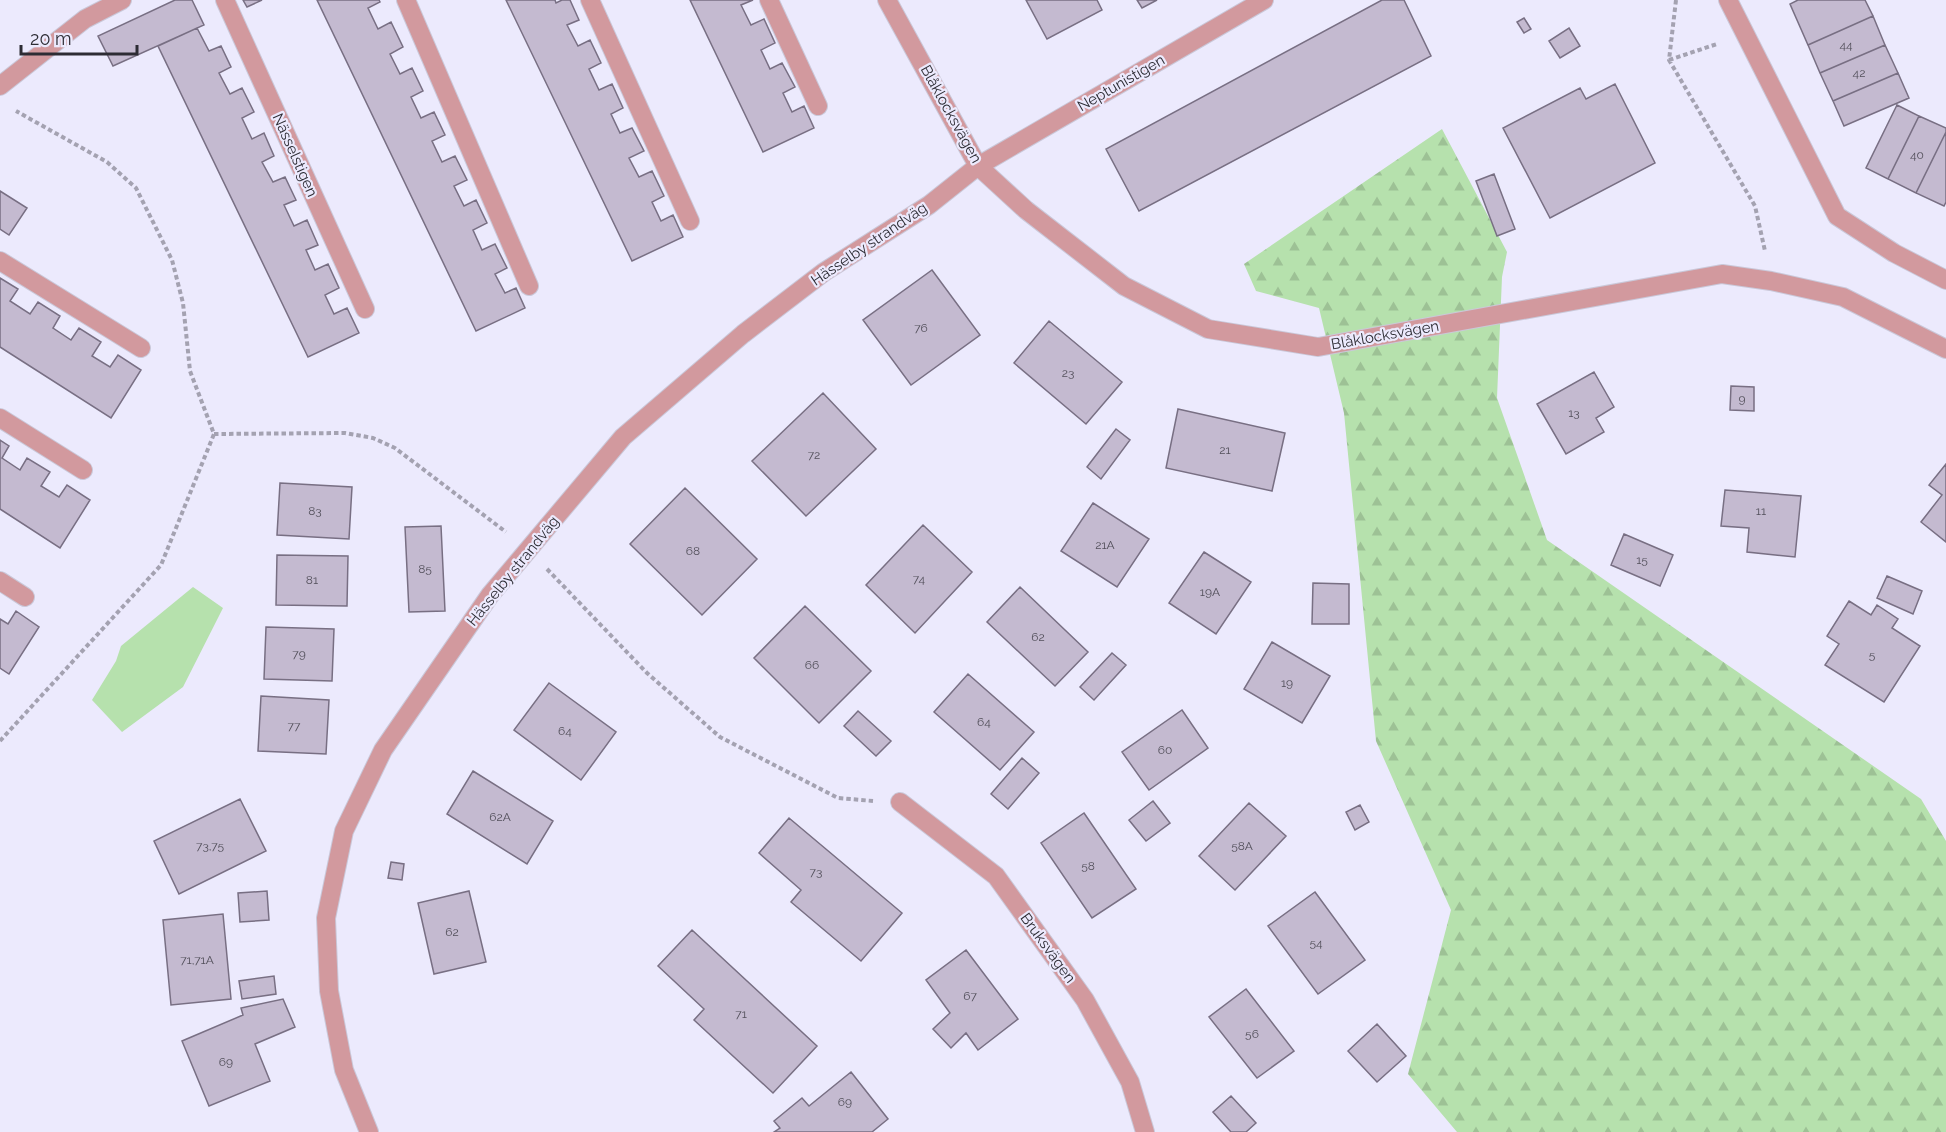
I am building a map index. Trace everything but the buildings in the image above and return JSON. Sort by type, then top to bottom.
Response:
[{"type":"street","points":[[0,86],[85,19],[122,0]]},
{"type":"street","name":"Nässelstigen","points":[[225,0],[365,309]]},
{"type":"street","points":[[406,0],[529,286]]},
{"type":"street","points":[[590,0],[690,220]]},
{"type":"street","points":[[769,0],[818,106]]},
{"type":"street","name":"Blåklocksvägen","points":[[887,0],[978,166],[1026,210],[1124,286],[1208,329],[1318,347],[1722,274],[1771,281],[1843,297],[1946,349]]},
{"type":"street","name":"Neptunistigen","points":[[978,166],[1264,0]]},
{"type":"street","points":[[1728,0],[1837,216],[1894,253],[1946,280]]},
{"type":"street","name":"Hässelby strandväg","points":[[369,1132],[344,1070],[329,991],[326,918],[344,831],[384,750],[490,595],[623,437],[743,334],[824,272],[928,205],[978,166]]},
{"type":"street","points":[[0,261],[141,348]]},
{"type":"street","points":[[0,418],[83,470]]},
{"type":"street","points":[[0,581],[25,597]]},
{"type":"street","name":"Bruksvägen","points":[[900,802],[996,876],[1085,1000],[1130,1082],[1145,1132]]},
{"type":"path","points":[[1676,0],[1669,60],[1755,206],[1771,281]]},
{"type":"path","points":[[1669,60],[1746,34]]},
{"type":"path","points":[[0,741],[161,565],[214,434],[190,371],[183,303],[172,260],[136,188],[107,162],[10,107]]},
{"type":"path","points":[[214,434],[345,433],[373,438],[395,448],[529,549],[646,673],[720,737],[838,798],[900,802]]},
{"type":"green space","points":[[1442,129],[1507,252],[1502,277],[1497,398],[1547,540],[1921,799],[1946,841],[1946,1132],[1457,1132],[1408,1074],[1451,910],[1376,741],[1344,413],[1319,308],[1256,291],[1244,264]]},
{"type":"green space","points":[[193,587],[223,608],[183,687],[122,732],[92,700],[116,661],[121,646]]}]
